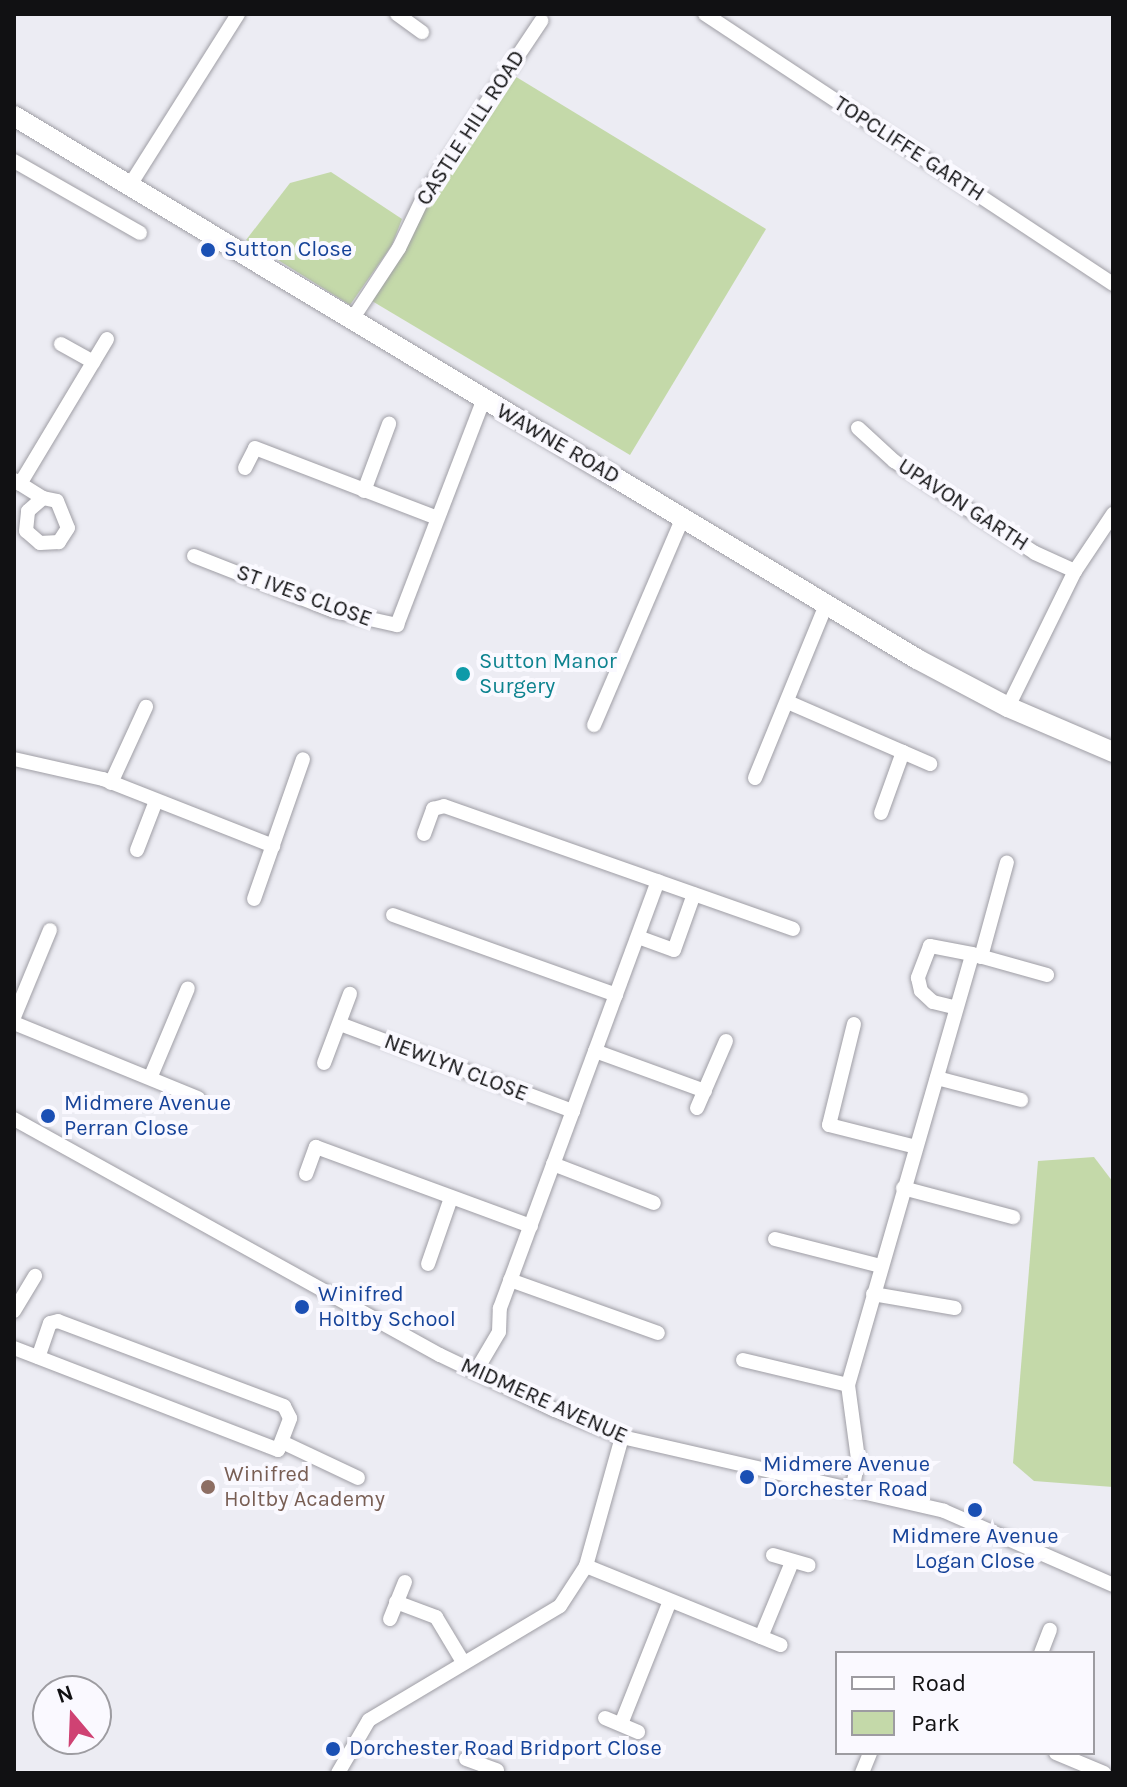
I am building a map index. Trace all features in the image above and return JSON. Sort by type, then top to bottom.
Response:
[{"type":"street","points":[[130,185],[238,14]]},
{"type":"street","points":[[397,14],[422,32]]},
{"type":"street","name":"TOPCLIFFE GARTH","points":[[705,14],[1113,284]]},
{"type":"street","name":"CASTLE HILL ROAD","points":[[353,318],[399,248],[424,196],[541,21]]},
{"type":"street","name":"WAWNE ROAD","points":[[14,116],[826,605],[1008,707],[1113,752]]},
{"type":"street","points":[[14,161],[140,233]]},
{"type":"street","points":[[43,498],[17,482],[107,339]]},
{"type":"street","points":[[61,344],[93,362]]},
{"type":"street","name":"ST IVES CLOSE","points":[[194,556],[334,611],[397,625],[483,401]]},
{"type":"street","points":[[364,491],[389,424]]},
{"type":"street","name":"UPAVON GARTH","points":[[858,428],[894,461],[1035,553],[1075,571]]},
{"type":"street","points":[[245,468],[255,448],[437,518]]},
{"type":"street","points":[[1008,707],[1075,571],[1113,514]]},
{"type":"street","points":[[594,725],[683,517]]},
{"type":"street","points":[[755,778],[790,703],[826,605]]},
{"type":"street","points":[[790,703],[930,764]]},
{"type":"street","points":[[111,783],[146,707]]},
{"type":"street","points":[[881,813],[903,752]]},
{"type":"street","points":[[14,759],[111,783],[273,846]]},
{"type":"street","points":[[254,899],[303,759]]},
{"type":"street","points":[[137,850],[156,801]]},
{"type":"street","points":[[424,834],[433,809],[444,806],[793,929]]},
{"type":"street","points":[[853,1487],[858,1459],[848,1385],[937,1078],[953,1007],[977,956],[1007,862]]},
{"type":"street","points":[[476,1371],[499,1332],[500,1308],[658,881]]},
{"type":"street","points":[[638,937],[674,950],[694,894]]},
{"type":"street","points":[[393,915],[616,995]]},
{"type":"street","points":[[14,1017],[50,930]]},
{"type":"street","points":[[953,1007],[933,1002],[921,991],[918,978],[930,946],[1047,975]]},
{"type":"street","points":[[151,1076],[188,988]]},
{"type":"street","points":[[324,1063],[350,994]]},
{"type":"street","points":[[14,1023],[151,1076],[198,1098]]},
{"type":"street","name":"NEWLYN CLOSE","points":[[340,1024],[573,1111]]},
{"type":"street","points":[[854,1024],[829,1125],[916,1147]]},
{"type":"street","points":[[697,1108],[726,1041]]},
{"type":"street","points":[[595,1051],[705,1091]]},
{"type":"street","points":[[937,1078],[1021,1100]]},
{"type":"street","name":"MIDMERE AVENUE","points":[[14,1119],[476,1371],[622,1437],[853,1487],[944,1511],[1113,1585]]},
{"type":"street","points":[[306,1174],[316,1147],[531,1226]]},
{"type":"street","points":[[553,1164],[654,1203]]},
{"type":"street","points":[[903,1188],[1013,1217]]},
{"type":"street","points":[[428,1264],[451,1198]]},
{"type":"street","points":[[775,1239],[881,1266]]},
{"type":"street","points":[[14,1311],[35,1276]]},
{"type":"street","points":[[510,1280],[658,1333]]},
{"type":"street","points":[[873,1294],[955,1308]]},
{"type":"street","points":[[14,1348],[278,1450],[290,1418],[284,1406],[58,1321],[50,1323],[38,1357]]},
{"type":"street","points":[[743,1360],[848,1385]]},
{"type":"street","points":[[338,1773],[369,1720],[560,1606],[586,1566],[622,1437]]},
{"type":"street","points":[[282,1442],[358,1478]]},
{"type":"street","points":[[773,1555],[809,1565]]},
{"type":"street","points":[[761,1637],[792,1562]]},
{"type":"street","points":[[586,1566],[781,1645]]},
{"type":"street","points":[[390,1619],[405,1582]]},
{"type":"street","points":[[621,1724],[670,1601]]},
{"type":"street","points":[[396,1602],[436,1617],[463,1662]]},
{"type":"street","points":[[1042,1651],[1050,1630]]},
{"type":"street","points":[[605,1718],[638,1732]]},
{"type":"street","points":[[1061,1755],[1104,1773]]},
{"type":"street","points":[[466,1759],[481,1769],[497,1770]]},
{"type":"green space","points":[[513,75],[766,229],[630,455],[372,301],[428,202]]},
{"type":"green space","points":[[331,172],[402,219],[392,245],[350,305],[246,240],[290,183]]},
{"type":"green space","points":[[1094,1157],[1113,1182],[1113,1487],[1034,1481],[1013,1463],[1038,1161]]},
{"type":"place","name":"Sutton Close","points":[[208,250]]},
{"type":"place","name":"Sutton Manor Surgery","points":[[463,674]]},
{"type":"place","name":"Midmere Avenue Perran Close","points":[[48,1116]]},
{"type":"place","name":"Winifred Holtby School","points":[[302,1307]]},
{"type":"place","name":"Midmere Avenue Dorchester Road","points":[[747,1477]]},
{"type":"place","name":"Winifred Holtby Academy","points":[[208,1487]]},
{"type":"place","name":"Midmere Avenue Logan Close","points":[[975,1510]]},
{"type":"place","name":"Dorchester Road Bridport Close","points":[[333,1749]]}]
